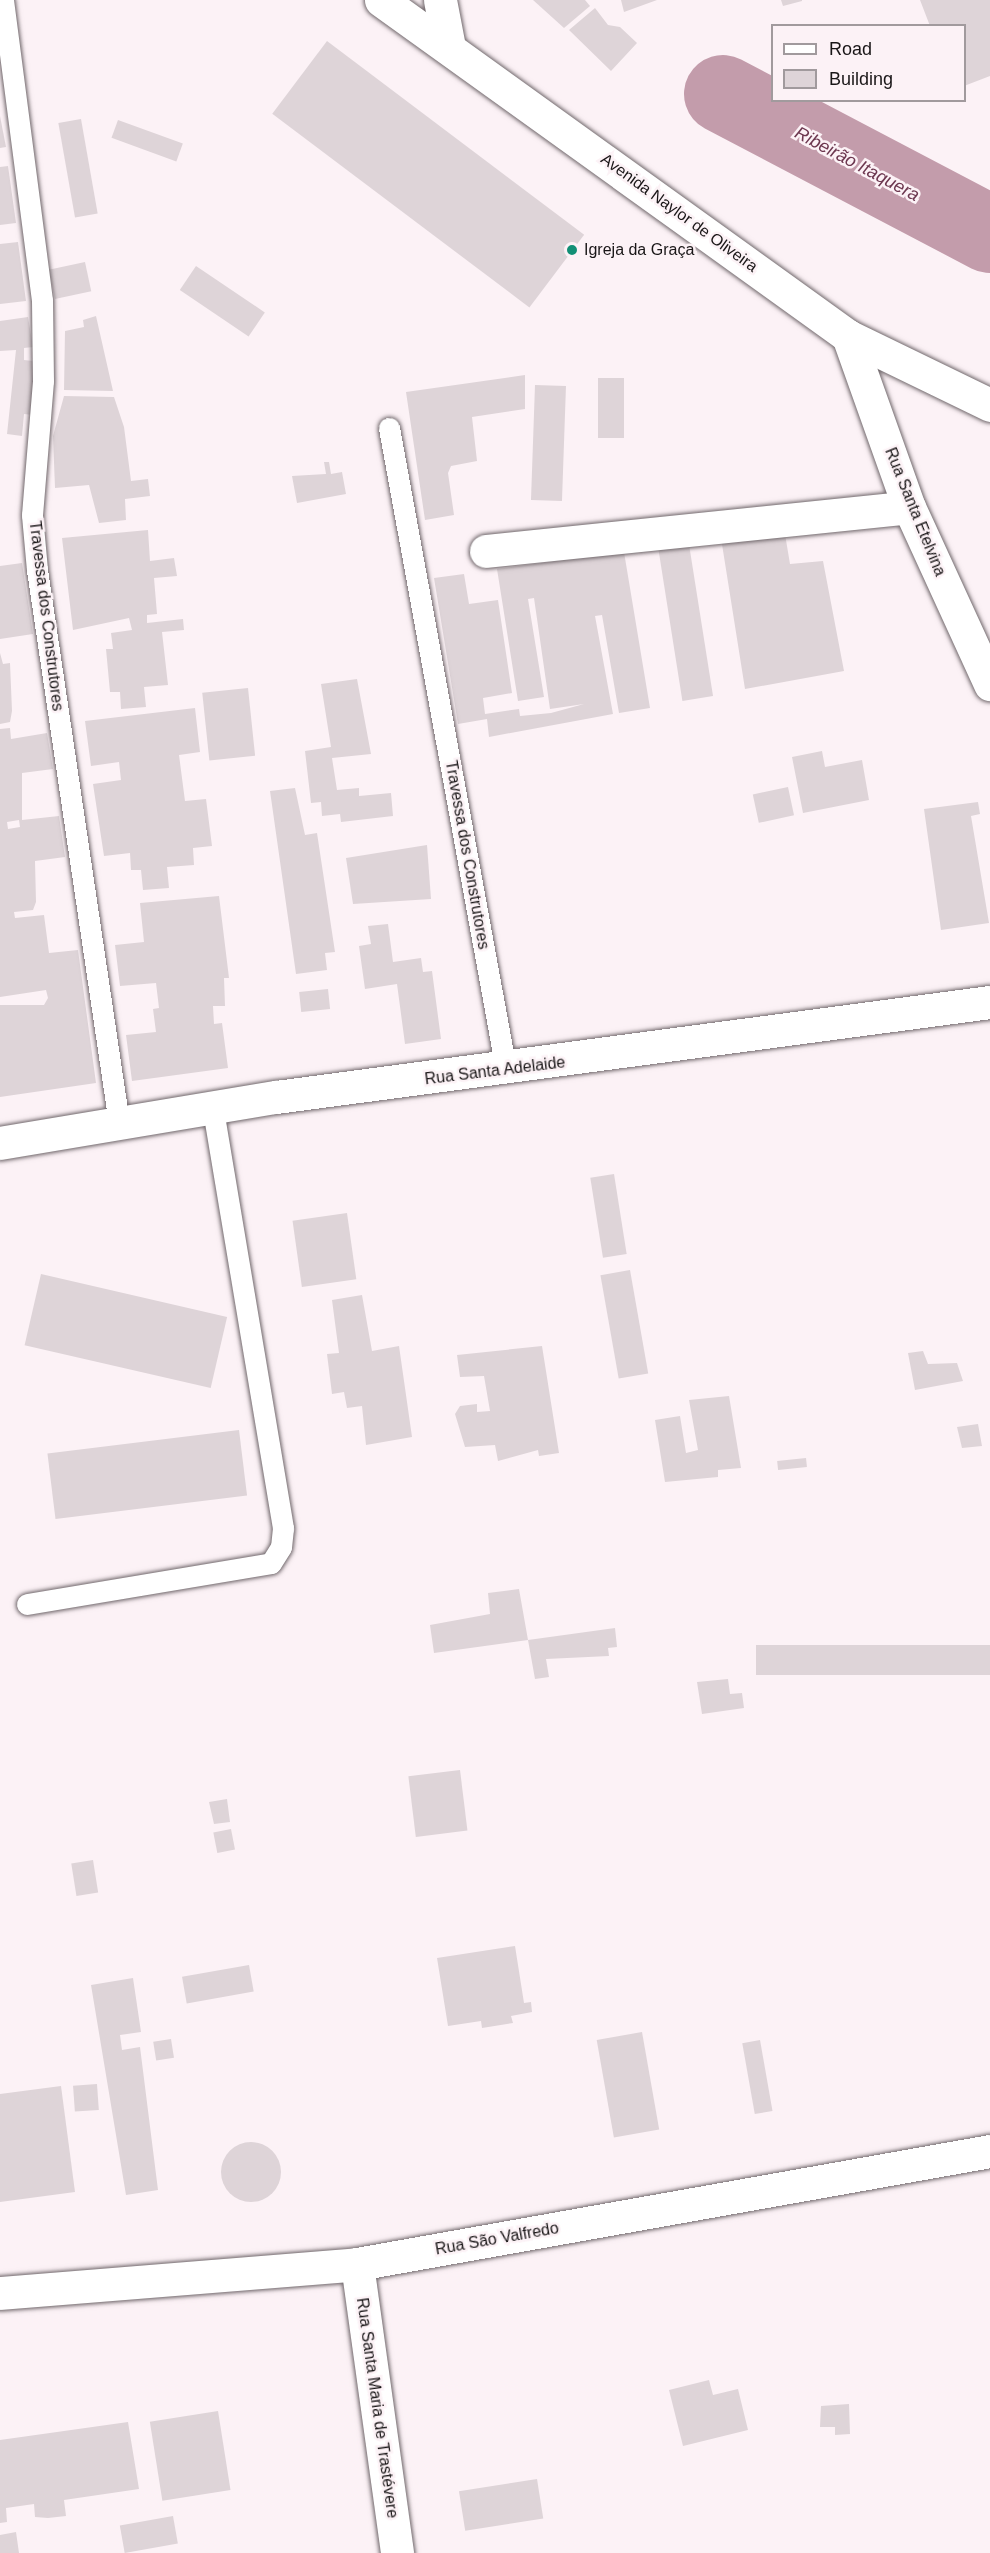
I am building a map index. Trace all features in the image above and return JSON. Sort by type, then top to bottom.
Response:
[{"type":"street","name":"Avenida Naylor de Oliveira","points":[[381,0],[848,336],[990,405]]},
{"type":"street","points":[[440,0],[449,47]]},
{"type":"street","name":"Rua Santa Etelvina","points":[[848,336],[909,507],[990,684]]},
{"type":"street","points":[[486,551],[909,507]]},
{"type":"street","name":"Rua Santa Adelaide","points":[[0,1143],[213,1107],[506,1070],[990,1002]]},
{"type":"street","name":"Rua São Valfredo","points":[[0,2293],[357,2264],[990,2151]]},
{"type":"street","name":"Rua Santa Maria de Trastévere","points":[[357,2264],[397,2553]]},
{"type":"lane","name":"Travessa dos Construtores","points":[[3,0],[42,300],[43,381],[32,514],[37,570],[120,1123]]},
{"type":"lane","name":"Travessa dos Construtores","points":[[389,428],[506,1070]]},
{"type":"lane","points":[[27,1604],[271,1563],[281,1547],[283,1528],[213,1107]]},
{"type":"building","points":[[533,0],[585,0],[590,6],[564,28]]},
{"type":"building","points":[[621,0],[657,0],[624,12]]},
{"type":"building","points":[[781,0],[802,0],[802,1],[783,6]]},
{"type":"building","points":[[920,0],[990,0],[990,76],[966,85],[966,24],[929,24]]},
{"type":"building","points":[[595,8],[608,25],[620,27],[637,43],[611,71],[569,30]]},
{"type":"building","points":[[327,41],[584,235],[529,307],[272,114]]},
{"type":"building","points":[[0,116],[6,147],[0,148]]},
{"type":"building","points":[[81,119],[98,214],[75,218],[58,123]]},
{"type":"building","points":[[118,120],[183,144],[176,161],[112,138]]},
{"type":"building","points":[[8,166],[16,223],[0,225],[0,167]]},
{"type":"building","points":[[18,242],[26,301],[0,304],[0,244]]},
{"type":"building","points":[[85,262],[91,291],[55,299],[49,270]]},
{"type":"building","points":[[196,266],[265,312],[249,336],[180,290]]},
{"type":"building","points":[[96,316],[113,391],[64,390],[65,331],[84,327],[83,320]]},
{"type":"building","points":[[28,317],[33,347],[24,348],[24,360],[33,361],[33,415],[24,414],[22,436],[7,434],[16,350],[0,351],[0,321]]},
{"type":"building","points":[[525,375],[525,409],[472,417],[477,461],[451,466],[448,473],[454,515],[425,520],[406,392]]},
{"type":"building","points":[[598,378],[624,378],[624,438],[598,438]]},
{"type":"building","points":[[535,385],[566,386],[562,501],[531,500]]},
{"type":"building","points":[[64,396],[114,397],[124,427],[131,481],[148,479],[150,496],[125,499],[126,520],[99,523],[89,485],[55,488],[53,436]]},
{"type":"building","points":[[324,462],[329,462],[331,474],[342,472],[346,494],[297,503],[292,476],[326,474]]},
{"type":"building","points":[[784,528],[790,564],[823,561],[844,671],[745,689],[721,538]]},
{"type":"building","points":[[148,530],[150,561],[174,558],[177,576],[154,578],[157,614],[147,615],[147,623],[183,619],[184,630],[162,632],[168,685],[144,687],[146,707],[121,709],[120,692],[110,692],[106,649],[113,649],[111,633],[132,630],[129,618],[73,630],[62,538]]},
{"type":"building","points":[[688,538],[713,696],[682,701],[657,543]]},
{"type":"building","points":[[624,552],[650,708],[619,713],[602,615],[595,616],[613,714],[489,737],[487,719],[458,724],[434,578],[464,574],[469,604],[498,600],[512,693],[483,698],[485,714],[519,709],[520,716],[551,713],[584,704],[550,709],[534,598],[528,599],[544,697],[518,701],[497,569]]},
{"type":"building","points":[[22,563],[33,634],[0,639],[0,566]]},
{"type":"building","points":[[0,653],[3,664],[10,663],[12,711],[10,722],[0,724]]},
{"type":"building","points":[[357,679],[371,754],[332,758],[337,790],[359,788],[359,796],[391,793],[393,816],[341,822],[340,814],[322,816],[321,802],[311,803],[305,751],[331,747],[321,684]]},
{"type":"building","points":[[248,688],[255,756],[209,760],[202,693]]},
{"type":"building","points":[[195,708],[200,752],[179,755],[185,801],[206,799],[212,846],[193,848],[194,865],[167,867],[169,888],[143,890],[141,870],[131,870],[130,853],[104,856],[93,784],[121,780],[119,762],[91,766],[85,721]]},
{"type":"building","points":[[10,728],[11,739],[47,733],[53,769],[22,773],[22,820],[59,816],[65,857],[35,861],[36,902],[33,910],[14,912],[15,918],[44,915],[49,953],[78,950],[96,1083],[0,1097],[0,1005],[44,1005],[48,998],[46,990],[0,997],[0,729]],"holes":[[[19,820],[20,827],[8,829],[7,822]]]},
{"type":"building","points":[[822,751],[825,767],[862,760],[869,800],[803,813],[792,757]]},
{"type":"building","points":[[788,787],[794,815],[759,823],[753,794]]},
{"type":"building","points":[[295,788],[305,835],[317,833],[335,952],[325,953],[327,970],[296,974],[270,791]]},
{"type":"building","points":[[978,802],[980,814],[971,816],[989,923],[941,930],[924,809]]},
{"type":"building","points":[[427,845],[431,899],[353,904],[346,858]]},
{"type":"building","points":[[219,896],[229,978],[224,978],[225,1006],[213,1006],[214,1024],[222,1023],[228,1068],[132,1081],[126,1035],[156,1032],[153,1009],[159,1008],[156,983],[120,986],[115,945],[144,942],[140,903]]},
{"type":"building","points":[[388,924],[393,962],[421,958],[423,972],[432,971],[441,1039],[405,1044],[397,984],[365,989],[359,946],[371,944],[368,926]]},
{"type":"building","points":[[328,989],[330,1009],[301,1012],[299,992]]},
{"type":"building","points":[[614,1174],[627,1254],[603,1258],[590,1178]]},
{"type":"building","points":[[347,1213],[356,1279],[302,1287],[293,1221]]},
{"type":"building","points":[[630,1270],[648,1373],[619,1379],[600,1275]]},
{"type":"building","points":[[41,1274],[227,1317],[211,1388],[25,1345]]},
{"type":"building","points":[[362,1295],[372,1351],[399,1346],[412,1437],[366,1445],[362,1406],[347,1408],[344,1392],[332,1394],[327,1354],[339,1353],[332,1300]]},
{"type":"building","points":[[542,1346],[559,1453],[539,1456],[538,1450],[498,1461],[495,1445],[465,1447],[455,1414],[460,1406],[477,1404],[477,1412],[490,1411],[484,1376],[460,1377],[457,1355]]},
{"type":"building","points":[[923,1351],[928,1364],[957,1363],[963,1381],[915,1390],[908,1353]]},
{"type":"building","points":[[729,1396],[741,1468],[718,1470],[718,1477],[665,1482],[655,1420],[680,1416],[686,1453],[698,1450],[689,1400]]},
{"type":"building","points":[[978,1424],[982,1446],[962,1448],[957,1427]]},
{"type":"building","points":[[239,1430],[247,1496],[55,1519],[47,1454]]},
{"type":"building","points":[[806,1458],[807,1467],[778,1470],[777,1461]]},
{"type":"building","points":[[519,1589],[528,1640],[434,1653],[430,1625],[490,1614],[488,1593]]},
{"type":"building","points":[[615,1628],[617,1647],[608,1648],[609,1656],[546,1659],[549,1677],[535,1679],[528,1640]]},
{"type":"building","points":[[756,1645],[990,1645],[990,1675],[756,1675]]},
{"type":"building","points":[[728,1679],[730,1694],[742,1693],[744,1708],[702,1714],[697,1682]]},
{"type":"building","points":[[460,1770],[467,1831],[416,1837],[408,1776]]},
{"type":"building","points":[[227,1799],[230,1822],[214,1824],[209,1802]]},
{"type":"building","points":[[231,1829],[235,1850],[217,1853],[213,1832]]},
{"type":"building","points":[[93,1860],[98,1893],[76,1896],[71,1863]]},
{"type":"building","points":[[515,1946],[524,2003],[531,2002],[532,2012],[511,2016],[513,2023],[482,2028],[481,2021],[448,2026],[437,1958]]},
{"type":"building","points":[[249,1965],[254,1992],[187,2003],[182,1977]]},
{"type":"building","points":[[133,1978],[141,2032],[120,2035],[122,2050],[140,2047],[158,2190],[126,2195],[91,1985]]},
{"type":"building","points":[[642,2032],[659,2129],[614,2137],[597,2040]]},
{"type":"building","points":[[171,2039],[174,2058],[156,2061],[153,2042]]},
{"type":"building","points":[[760,2040],[773,2111],[755,2114],[742,2043]]},
{"type":"building","points":[[97,2084],[99,2110],[75,2112],[73,2086]]},
{"type":"building","points":[[61,2086],[75,2192],[0,2202],[0,2094]]},
{"type":"building","points":[[251,2142],[268,2147],[276,2155],[281,2172],[276,2189],[268,2197],[251,2202],[234,2197],[226,2189],[221,2172],[226,2155],[234,2147]]},
{"type":"building","points":[[709,2380],[713,2395],[738,2389],[748,2430],[683,2446],[669,2390]]},
{"type":"building","points":[[849,2404],[850,2434],[835,2435],[835,2427],[820,2427],[821,2406]]},
{"type":"building","points":[[218,2411],[231,2490],[162,2501],[150,2422]]},
{"type":"building","points":[[128,2422],[139,2489],[64,2500],[66,2516],[35,2517],[34,2504],[6,2508],[7,2522],[0,2523],[0,2440]]},
{"type":"building","points":[[537,2479],[543,2519],[465,2531],[459,2491]]},
{"type":"building","points":[[173,2516],[178,2544],[125,2553],[120,2525]]},
{"type":"building","points":[[16,2532],[19,2553],[0,2553],[0,2535]]},
{"type":"waterway","name":"Ribeirão Itaquera","points":[[723,94],[990,234]]},
{"type":"place","name":"Igreja da Graça","points":[[572,250]]}]
